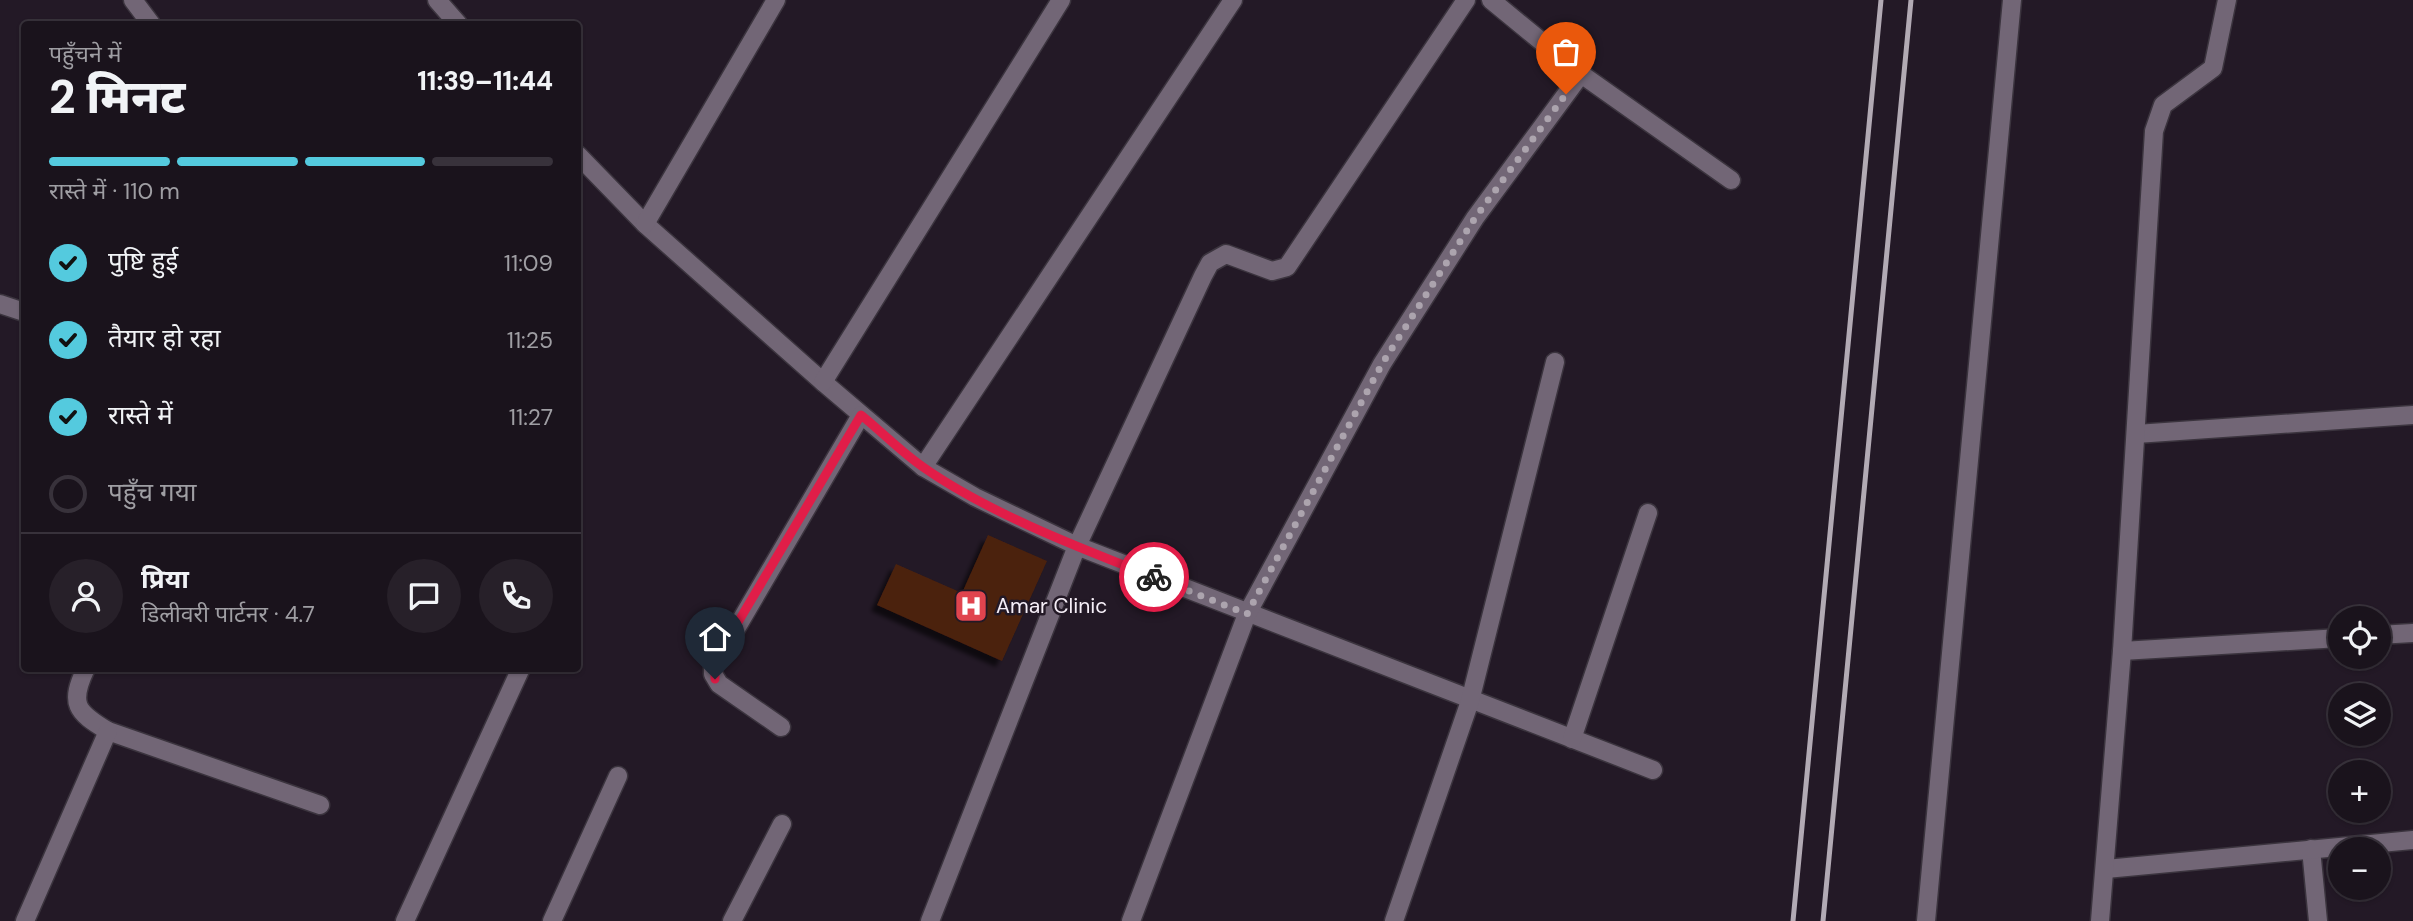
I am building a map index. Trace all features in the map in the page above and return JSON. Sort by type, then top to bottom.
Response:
[{"type":"street","points":[[133,0],[149,21]]},
{"type":"street","points":[[437,0],[454,21]]},
{"type":"street","points":[[645,224],[776,0]]},
{"type":"street","points":[[822,382],[1062,0]]},
{"type":"street","points":[[923,467],[1233,0]]},
{"type":"street","points":[[930,921],[1077,546],[1210,264],[1226,254],[1272,271],[1287,267],[1466,0]]},
{"type":"street","points":[[1926,921],[2012,0]]},
{"type":"street","points":[[2100,921],[2122,651],[2154,131],[2163,105],[2213,68],[2227,0]]},
{"type":"street","points":[[1502,3],[1581,74],[1731,180]]},
{"type":"street","points":[[1131,921],[1247,614],[1382,364],[1475,218],[1581,74]]},
{"type":"street","points":[[581,158],[645,224],[822,382],[923,467],[975,497],[1077,546],[1653,770]]},
{"type":"street","points":[[0,304],[21,312]]},
{"type":"street","points":[[1394,921],[1470,701],[1555,362]]},
{"type":"street","points":[[781,727],[719,684],[713,674],[713,668],[861,415]]},
{"type":"street","points":[[2136,434],[2413,415]]},
{"type":"street","points":[[1572,739],[1648,513]]},
{"type":"street","points":[[2391,634],[2413,633]]},
{"type":"street","points":[[2122,651],[2328,639]]},
{"type":"street","points":[[84,672],[79,682],[77,705],[83,717],[108,731],[320,805]]},
{"type":"street","points":[[405,921],[519,672]]},
{"type":"street","points":[[25,921],[108,731]]},
{"type":"street","points":[[552,921],[618,776]]},
{"type":"street","points":[[732,921],[782,824]]},
{"type":"street","points":[[2106,869],[2413,840]]},
{"type":"street","points":[[2311,849],[2318,921]]},
{"type":"building","points":[[988,535],[1047,561],[1002,661],[877,605],[896,564],[962,593]]},
{"type":"railway","points":[[1793,921],[1881,0]]},
{"type":"railway","points":[[1823,921],[1911,0]]},
{"type":"way so far","points":[[1154,577],[1247,614],[1382,364],[1475,218],[1566,94]]},
{"type":"place","name":"Amar Clinic","points":[[971,606]]},
{"type":"route","points":[[715,679],[715,661],[861,415],[923,467],[975,497],[1077,546],[1154,577]]}]
